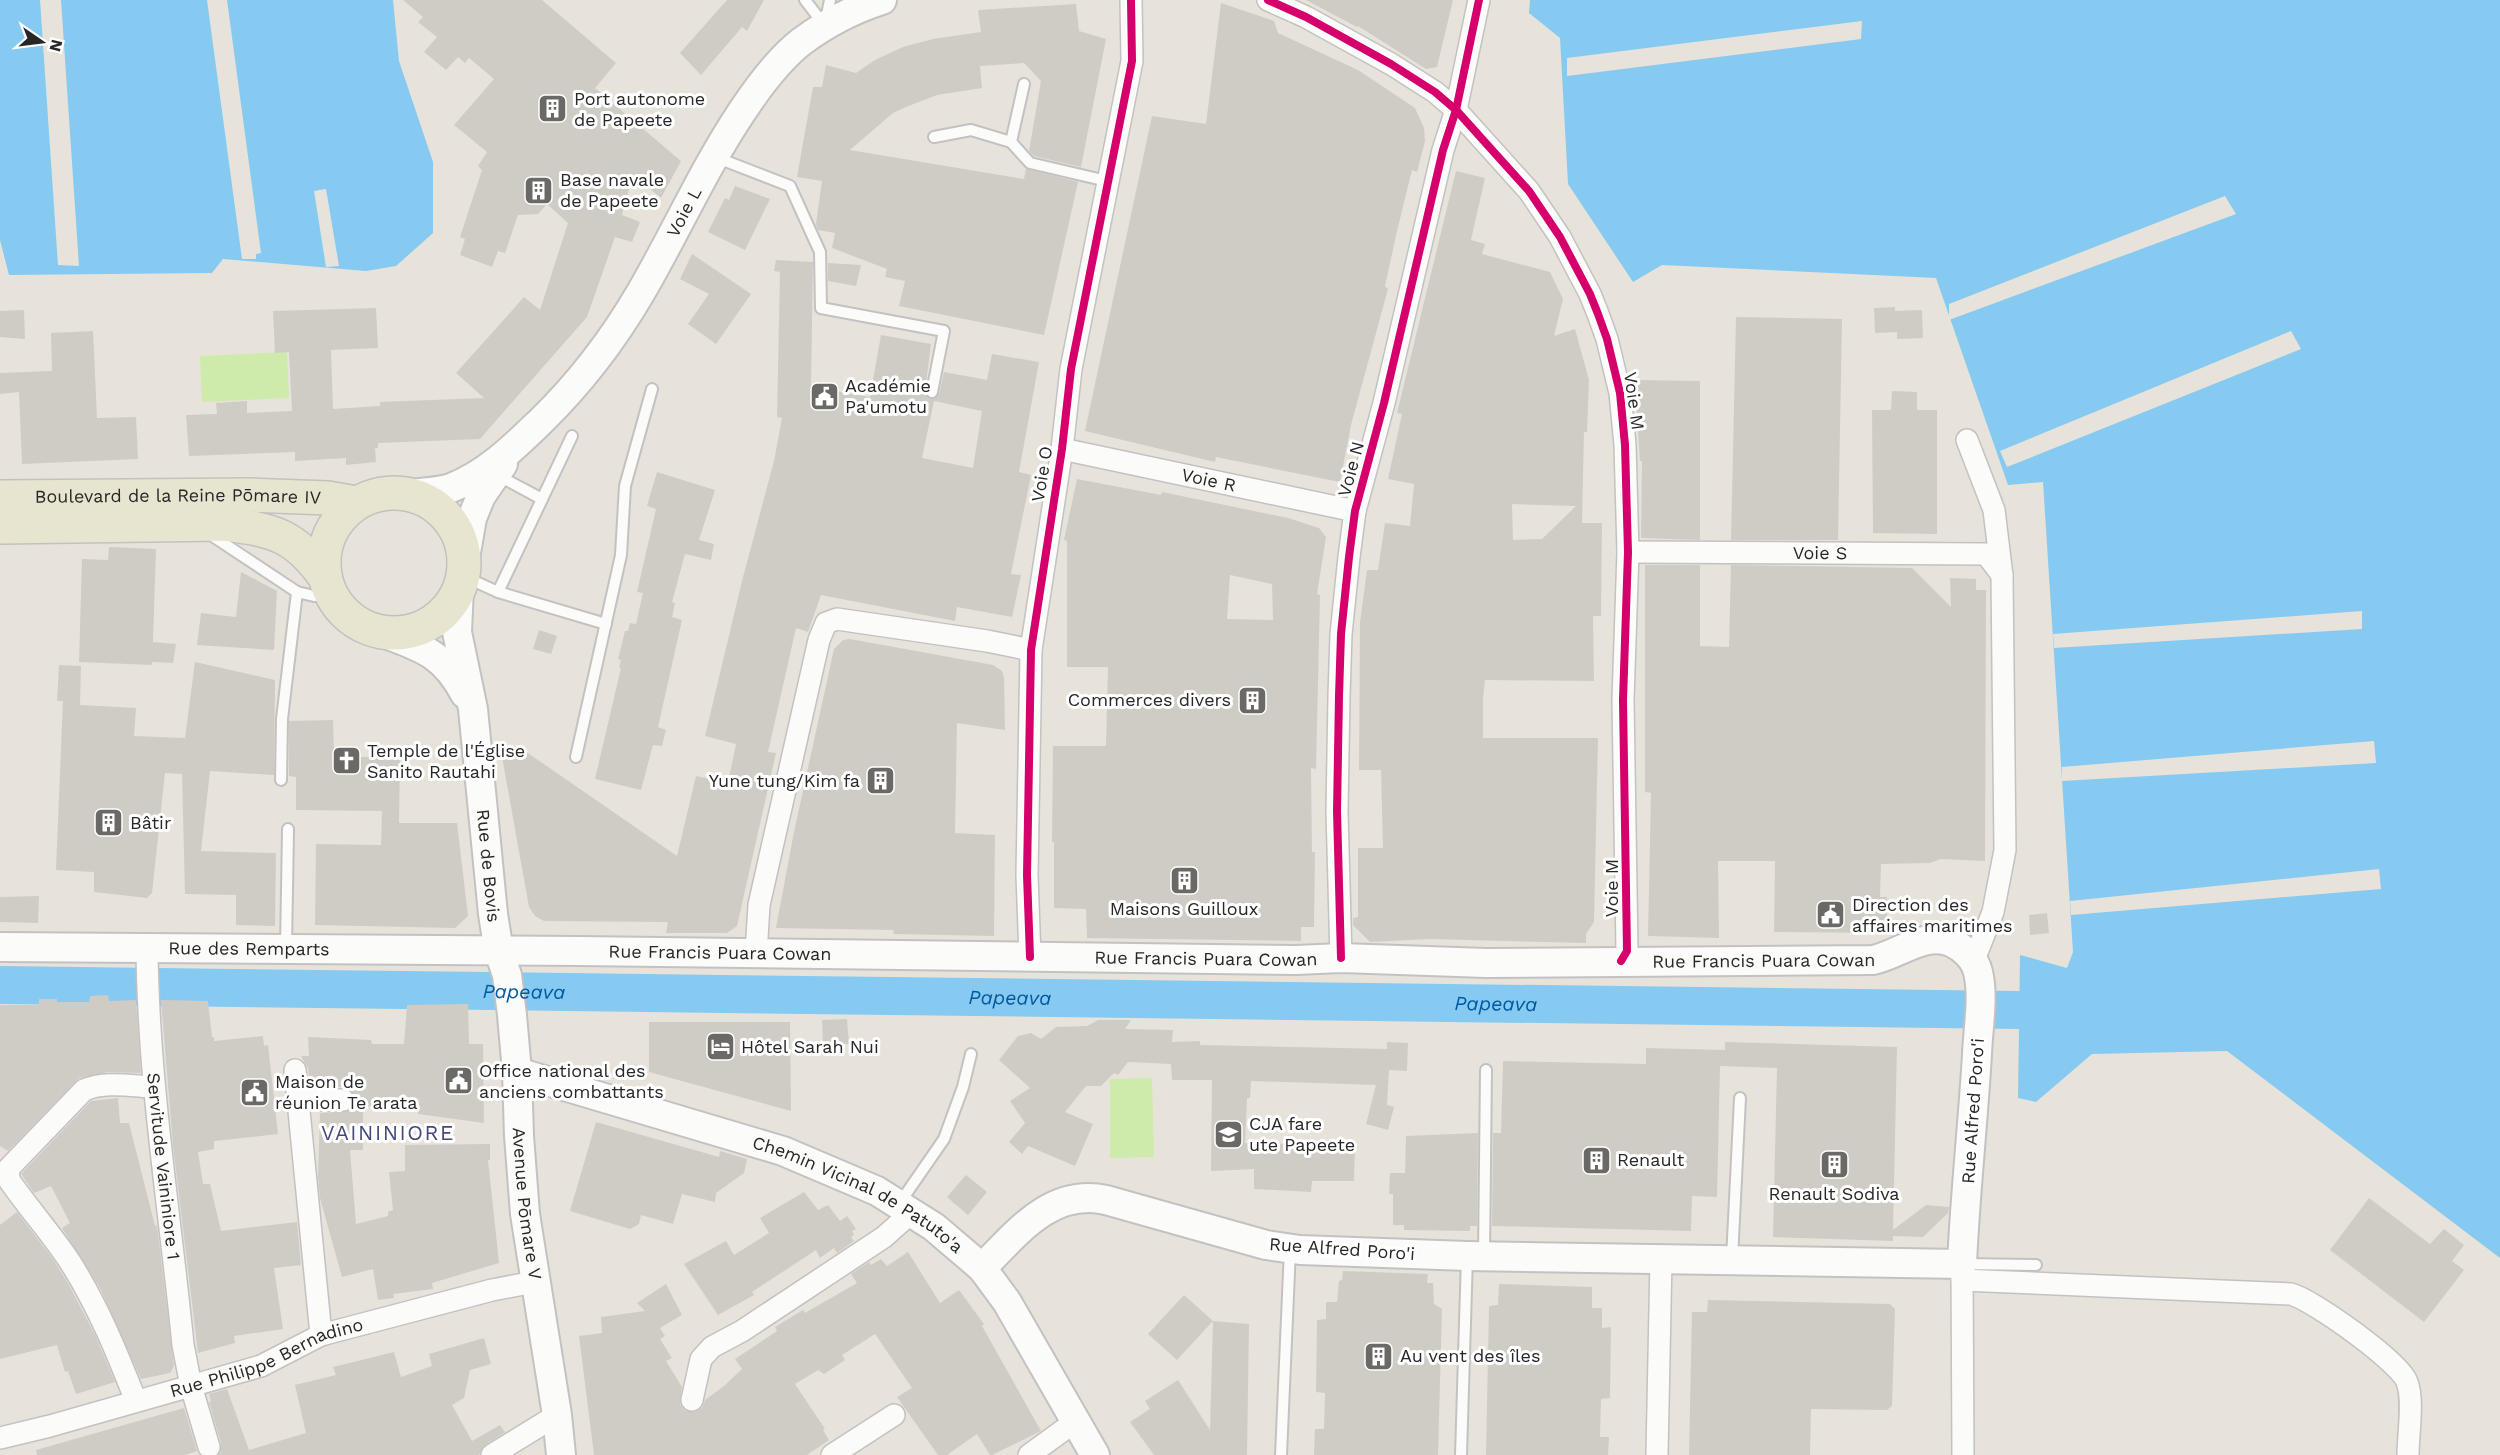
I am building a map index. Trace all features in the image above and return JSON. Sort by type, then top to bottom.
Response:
[{"type":"main road","name":"Voie L","points":[[504,463],[580,380],[614,338],[642,291],[714,156],[756,90],[828,13],[846,14],[882,0]]},
{"type":"main road","points":[[411,494],[439,508],[453,524],[461,543],[462,576],[444,612],[429,624],[412,631],[383,633],[352,620],[317,588],[329,535],[340,517],[356,503],[377,494],[388,492],[411,494],[449,489],[504,463]]},
{"type":"main road","name":"Rue de Bovis","points":[[503,963],[473,709],[457,632],[462,576],[472,518],[481,496],[504,463]]},
{"type":"main road","name":"Boulevard de la Reine Pōmare IV","points":[[0,497],[249,495],[328,498],[356,503]]},
{"type":"main road","name":"Boulevard de la Reine Pōmare IV","points":[[0,527],[224,524],[271,531],[290,541],[311,560],[317,588]]},
{"type":"main road","name":"Rue de Bovis","points":[[383,633],[436,656],[451,670],[473,709]]},
{"type":"main road","name":"Rue Francis Puara Cowan","points":[[503,963],[756,954],[1285,960],[1341,958],[1486,963],[1873,960],[1932,939],[1952,942],[1974,960]]},
{"type":"main road","name":"Rue des Remparts","points":[[0,947],[147,960],[286,948],[503,963]]},
{"type":"main road","name":"Rue Alfred Poro'i","points":[[982,1268],[1034,1218],[1049,1207],[1074,1198],[1106,1200],[1246,1240],[1290,1249],[1732,1259],[1962,1272],[1980,990],[1974,960]]},
{"type":"main road","name":"Avenue Pōmare V","points":[[503,963],[512,1015],[518,1072],[519,1136],[524,1203],[534,1282],[557,1415],[561,1455]]},
{"type":"main road","name":"Chemin Vicinal de Patuto'a","points":[[518,1072],[758,1142],[877,1191],[934,1227],[982,1268],[1007,1302],[1095,1455]]},
{"type":"street","name":"Voie O","points":[[1030,957],[1027,875],[1031,650],[1062,449],[1071,369],[1132,61],[1131,0]]},
{"type":"street","name":"Voie M","points":[[1268,0],[1306,17],[1391,64],[1435,92],[1456,110],[1529,191],[1560,237],[1590,294],[1607,339],[1620,393],[1625,445],[1628,552],[1623,700],[1627,951],[1622,961]]},
{"type":"street","name":"Voie N","points":[[1341,958],[1337,811],[1341,634],[1355,511],[1384,403],[1443,150],[1456,110],[1479,0]]},
{"type":"street","points":[[1967,440],[1994,510],[2002,576],[2005,850],[1993,912],[1974,960]]},
{"type":"street","name":"Voie R","points":[[1062,449],[1355,511]]},
{"type":"street","name":"Voie S","points":[[1628,552],[1986,554],[2002,576]]},
{"type":"street","points":[[756,954],[759,905],[819,640],[826,623],[837,619],[987,641],[1031,650]]},
{"type":"street","name":"Servitude Vaininiore 1","points":[[147,960],[154,1087],[183,1345],[191,1386],[209,1447]]},
{"type":"street","points":[[295,1070],[321,1335]]},
{"type":"street","points":[[136,1401],[115,1347],[86,1290],[69,1261],[9,1180],[8,1169],[84,1090],[93,1086],[106,1085],[154,1087]]},
{"type":"street","points":[[298,1100],[343,1100]]},
{"type":"street","points":[[692,1400],[701,1359],[712,1347],[742,1331],[884,1237],[905,1209]]},
{"type":"street","points":[[1657,1455],[1661,1258]]},
{"type":"street","points":[[1962,1272],[2301,1296],[2400,1369],[2409,1389],[2408,1455]]},
{"type":"street","name":"Rue Alfred Poro'i","points":[[1962,1272],[1963,1455]]},
{"type":"street","name":"Rue Philippe Bernadino","points":[[0,1438],[261,1366],[321,1335],[492,1290],[534,1282]]},
{"type":"street","points":[[492,1455],[557,1415]]},
{"type":"street","points":[[832,1455],[894,1415]]},
{"type":"street","points":[[1029,1455],[1076,1420]]},
{"type":"lane","points":[[805,0],[828,13]]},
{"type":"lane","points":[[1011,141],[1024,84]]},
{"type":"lane","points":[[934,137],[971,130],[1011,141],[1030,163],[1107,181]]},
{"type":"lane","points":[[714,156],[790,186],[820,252],[821,308],[944,331],[932,392]]},
{"type":"lane","points":[[576,757],[621,555],[625,486],[652,389]]},
{"type":"lane","points":[[498,592],[572,436]]},
{"type":"lane","points":[[504,463],[542,499]]},
{"type":"lane","points":[[462,576],[498,592],[606,624]]},
{"type":"lane","points":[[281,780],[282,719],[317,588]]},
{"type":"lane","points":[[286,948],[288,830]]},
{"type":"lane","points":[[905,1209],[944,1139],[963,1087],[971,1054]]},
{"type":"lane","points":[[1461,1455],[1476,1255],[1485,1070]]},
{"type":"lane","points":[[1732,1259],[1740,1098]]},
{"type":"lane","points":[[1281,1455],[1290,1249]]},
{"type":"lane","points":[[1962,1272],[2036,1265]]},
{"type":"green space","points":[[287,352],[289,398],[202,402],[200,356]]},
{"type":"green space","points":[[1152,1078],[1154,1157],[1110,1158],[1110,1079]]},
{"type":"water","points":[[0,0],[393,0],[399,61],[433,162],[433,233],[396,266],[366,271],[223,259],[212,273],[9,275],[0,240]]},
{"type":"water","points":[[1530,0],[2500,0],[2500,1258],[2227,1051],[2092,1054],[2036,1102],[2018,1098],[2020,955],[2067,968],[2073,952],[2043,482],[2008,485],[1936,278],[1662,265],[1633,282],[1568,184],[1560,38],[1529,13]]},
{"type":"pier","points":[[40,0],[61,0],[79,266],[58,265]]},
{"type":"pier","points":[[207,0],[227,0],[261,253],[256,254],[256,259],[242,259]]},
{"type":"pier","points":[[1862,21],[1861,39],[1567,76],[1567,58]]},
{"type":"pier","points":[[326,189],[339,266],[326,267],[314,191]]},
{"type":"pier","points":[[2225,196],[2236,214],[1949,320],[1949,304]]},
{"type":"pier","points":[[2291,331],[2301,349],[2007,467],[2000,451]]},
{"type":"pier","points":[[2362,611],[2362,629],[2054,648],[2053,634]]},
{"type":"pier","points":[[2374,741],[2376,763],[2062,781],[2062,767]]},
{"type":"pier","points":[[2379,869],[2381,889],[2071,915],[2070,901]]},
{"type":"building","points":[[403,0],[542,0],[616,63],[595,88],[681,161],[661,198],[633,175],[622,215],[640,222],[632,242],[615,237],[587,317],[480,439],[378,443],[378,448],[375,448],[376,462],[346,465],[346,458],[295,461],[295,452],[189,456],[186,415],[217,414],[216,403],[247,401],[247,413],[292,411],[289,352],[275,353],[273,311],[376,308],[378,348],[331,350],[333,409],[380,406],[380,402],[484,398],[456,373],[524,297],[540,310],[568,223],[547,204],[538,214],[518,215],[505,253],[498,251],[492,267],[460,255],[465,239],[460,237],[482,170],[478,166],[487,152],[454,125],[494,79],[469,58],[465,63],[458,57],[446,70],[424,52],[437,37],[418,22],[423,17]]},
{"type":"building","points":[[727,0],[764,0],[747,31],[742,27],[701,75],[680,53]]},
{"type":"building","points":[[1306,0],[1453,0],[1437,67],[1426,69],[1358,26]]},
{"type":"building","points":[[1221,3],[1274,21],[1278,33],[1358,70],[1415,108],[1424,128],[1425,141],[1417,172],[1412,170],[1385,286],[1388,289],[1351,425],[1340,482],[1216,457],[1215,462],[1085,431],[1152,116],[1206,124]]},
{"type":"building","points":[[1076,4],[1079,31],[1106,39],[1081,167],[1034,156],[1029,151],[1041,81],[1024,63],[980,66],[982,88],[937,95],[893,113],[850,150],[1024,179],[1026,169],[1078,182],[1044,335],[899,306],[905,281],[885,277],[887,269],[832,248],[835,233],[818,230],[816,224],[822,181],[797,177],[813,87],[822,87],[826,65],[856,73],[875,60],[903,47],[933,39],[981,32],[978,10]]},
{"type":"building","points":[[1456,171],[1485,178],[1471,240],[1485,244],[1482,254],[1550,272],[1563,299],[1554,336],[1575,329],[1589,380],[1587,432],[1584,432],[1582,523],[1602,523],[1601,616],[1593,616],[1594,681],[1485,680],[1483,698],[1483,738],[1598,738],[1594,922],[1586,934],[1586,943],[1429,939],[1370,942],[1353,925],[1353,918],[1358,917],[1358,848],[1383,848],[1381,770],[1359,770],[1360,623],[1367,570],[1378,570],[1385,523],[1410,526],[1414,484],[1388,479],[1402,414],[1397,413]],"holes":[[[1512,504],[1576,506],[1542,539],[1513,540]]]},
{"type":"building","points":[[735,186],[770,199],[745,250],[708,232],[725,198],[729,200]]},
{"type":"building","points":[[692,254],[751,294],[716,344],[688,324],[709,294],[680,279]]},
{"type":"building","points":[[776,260],[813,262],[811,387],[870,397],[881,335],[931,344],[925,391],[927,397],[931,399],[939,394],[944,372],[987,380],[992,354],[1039,362],[1019,472],[1031,475],[1011,574],[1021,575],[1012,617],[957,607],[955,621],[821,595],[808,632],[796,628],[768,752],[776,753],[737,926],[727,933],[666,933],[668,922],[544,921],[535,916],[529,907],[501,751],[525,751],[677,856],[696,776],[728,783],[736,744],[705,736],[742,581],[774,461],[782,418],[777,417],[780,272],[774,271]],"holes":[[[934,401],[982,411],[973,468],[922,458]]]},
{"type":"building","points":[[828,263],[861,265],[856,286],[828,281]]},
{"type":"building","points":[[1895,307],[1895,311],[1922,310],[1923,338],[1897,339],[1897,332],[1875,333],[1874,308]]},
{"type":"building","points":[[24,310],[25,339],[0,337],[0,311]]},
{"type":"building","points":[[1736,317],[1842,319],[1838,540],[1731,540]]},
{"type":"building","points":[[93,331],[97,418],[136,417],[138,459],[22,464],[19,392],[0,394],[0,373],[52,371],[51,333]]},
{"type":"building","points":[[1635,380],[1700,381],[1700,540],[1641,538],[1642,461],[1640,461]]},
{"type":"building","points":[[1892,391],[1917,392],[1917,410],[1937,410],[1937,534],[1873,533],[1872,410],[1891,410]]},
{"type":"building","points":[[657,472],[715,490],[699,540],[714,544],[711,560],[685,554],[672,602],[675,603],[672,617],[682,620],[658,727],[666,730],[662,746],[653,745],[641,790],[595,779],[621,668],[619,668],[621,660],[618,659],[625,631],[628,631],[630,623],[636,624],[643,593],[637,592],[656,509],[647,506]]},
{"type":"building","points":[[1077,479],[1161,495],[1162,492],[1288,518],[1319,528],[1326,537],[1317,594],[1320,595],[1316,769],[1311,768],[1312,852],[1315,852],[1314,927],[1301,927],[1301,941],[1087,938],[1086,909],[1054,908],[1053,746],[1106,746],[1108,667],[1067,667],[1067,541],[1064,540]],"holes":[[[1230,575],[1272,584],[1273,620],[1227,619]]]},
{"type":"building","points":[[109,547],[156,549],[153,642],[176,644],[173,663],[152,662],[152,665],[79,662],[82,559],[108,560]]},
{"type":"building","points":[[1645,565],[1700,565],[1700,646],[1729,647],[1731,565],[1912,568],[1951,607],[1950,578],[1976,579],[1976,590],[1986,590],[1985,861],[1941,859],[1930,863],[1881,864],[1880,897],[1887,897],[1887,933],[1774,932],[1775,861],[1718,861],[1719,938],[1648,936],[1651,793],[1645,792]]},
{"type":"building","points":[[241,572],[277,591],[274,650],[197,645],[201,613],[236,617]]},
{"type":"building","points":[[539,630],[557,636],[551,654],[533,649]]},
{"type":"building","name":"Yune tung/Kim fa","points":[[850,639],[993,665],[1002,671],[1005,730],[957,723],[955,833],[995,835],[994,936],[894,934],[893,930],[776,928],[794,832],[834,649],[843,640]]},
{"type":"building","points":[[195,662],[275,680],[274,775],[210,771],[201,851],[276,853],[275,926],[236,925],[236,895],[185,894],[182,774],[165,773],[152,893],[147,898],[94,892],[94,872],[56,870],[63,701],[57,701],[59,665],[81,666],[80,705],[136,708],[134,736],[185,738]]},
{"type":"building","points":[[333,720],[334,757],[400,757],[399,823],[457,823],[468,916],[455,928],[315,925],[316,844],[381,845],[382,811],[296,810],[296,777],[289,776],[289,721]]},
{"type":"building","points":[[39,896],[38,923],[0,922],[0,897]]},
{"type":"building","points":[[2047,913],[2049,933],[2030,935],[2029,915]]},
{"type":"building","points":[[108,995],[109,1001],[136,1000],[141,1073],[108,1072],[79,1078],[8,1151],[0,1146],[0,1005],[39,1005],[39,999],[57,999],[57,1002],[89,1002],[90,996]]},
{"type":"building","points":[[161,1000],[208,1001],[214,1041],[263,1036],[264,1046],[268,1045],[278,1134],[214,1141],[214,1149],[198,1152],[203,1184],[210,1184],[221,1231],[297,1222],[301,1265],[274,1268],[283,1329],[234,1336],[235,1343],[198,1353],[173,1145]]},
{"type":"building","points":[[468,1004],[469,1044],[483,1044],[484,1123],[418,1114],[417,1104],[363,1107],[363,1150],[350,1150],[356,1224],[388,1216],[388,1212],[393,1210],[389,1172],[405,1171],[405,1145],[490,1144],[490,1160],[488,1160],[499,1263],[432,1283],[433,1289],[393,1294],[394,1298],[378,1300],[373,1269],[342,1277],[320,1198],[318,1177],[320,1113],[349,1111],[354,1106],[354,1094],[344,1087],[310,1087],[308,1068],[301,1056],[309,1056],[308,1037],[371,1040],[372,1044],[404,1044],[407,1005]]},
{"type":"building","points":[[847,1019],[849,1044],[823,1045],[822,1020]]},
{"type":"building","points":[[1098,1020],[1131,1020],[1125,1029],[1173,1030],[1172,1042],[1200,1041],[1200,1045],[1387,1049],[1387,1042],[1408,1043],[1407,1071],[1389,1070],[1387,1105],[1394,1107],[1388,1130],[1366,1124],[1376,1085],[1251,1081],[1250,1098],[1247,1098],[1245,1143],[1355,1145],[1354,1181],[1312,1181],[1311,1192],[1254,1189],[1254,1169],[1211,1171],[1212,1080],[1172,1080],[1171,1064],[1128,1062],[1118,1075],[1114,1073],[1101,1086],[1086,1086],[1065,1112],[1093,1124],[1075,1166],[1028,1146],[1022,1154],[1009,1142],[1025,1123],[1010,1101],[1030,1088],[999,1060],[1018,1036],[1031,1033],[1041,1039],[1056,1027],[1087,1026]]},
{"type":"building","name":"Hôtel Sarah Nui","points":[[649,1022],[790,1022],[791,1111],[649,1072]]},
{"type":"building","points":[[1725,1042],[1897,1047],[1893,1230],[1926,1205],[1949,1207],[1948,1213],[1923,1237],[1893,1236],[1893,1241],[1773,1237],[1777,1068],[1720,1066],[1717,1197],[1692,1196],[1691,1231],[1492,1226],[1493,1133],[1501,1133],[1503,1061],[1646,1064],[1646,1048],[1725,1050]]},
{"type":"building","points":[[118,1098],[120,1123],[129,1123],[155,1226],[157,1225],[174,1366],[170,1373],[141,1379],[101,1290],[62,1228],[70,1223],[51,1186],[34,1193],[21,1174],[91,1101]]},
{"type":"building","points":[[596,1122],[719,1157],[720,1151],[747,1159],[744,1173],[716,1193],[715,1202],[682,1194],[673,1224],[641,1215],[639,1224],[630,1229],[570,1211]]},
{"type":"building","points":[[1478,1133],[1477,1226],[1470,1226],[1470,1231],[1404,1230],[1404,1225],[1393,1225],[1393,1194],[1389,1194],[1390,1173],[1405,1173],[1406,1136]]},
{"type":"building","points":[[966,1175],[987,1192],[968,1215],[947,1197]]},
{"type":"building","points":[[804,1192],[818,1210],[828,1205],[840,1221],[847,1216],[856,1229],[852,1231],[854,1235],[851,1237],[854,1241],[837,1253],[834,1248],[820,1258],[816,1250],[752,1292],[754,1295],[718,1315],[684,1264],[726,1241],[734,1255],[769,1233],[760,1218]]},
{"type":"building","points":[[2369,1198],[2430,1244],[2444,1229],[2464,1245],[2452,1261],[2464,1270],[2424,1322],[2330,1250]]},
{"type":"building","points":[[17,1212],[53,1259],[69,1285],[95,1335],[115,1382],[76,1394],[68,1371],[65,1372],[57,1345],[0,1359],[0,1225]]},
{"type":"building","points":[[908,1252],[940,1303],[959,1290],[984,1324],[982,1326],[1041,1431],[992,1455],[977,1434],[947,1455],[938,1455],[897,1397],[912,1388],[875,1334],[842,1355],[845,1360],[824,1374],[818,1370],[795,1384],[825,1429],[823,1430],[829,1440],[807,1455],[594,1455],[579,1336],[602,1333],[601,1317],[645,1311],[637,1303],[666,1284],[682,1315],[660,1328],[665,1336],[660,1339],[672,1358],[666,1361],[682,1387],[680,1404],[684,1410],[695,1412],[702,1408],[705,1400],[742,1369],[735,1359],[777,1331],[775,1327],[803,1310],[805,1313],[857,1283],[851,1274],[869,1262],[871,1265],[881,1259],[887,1266]]},
{"type":"building","name":"Au vent des îles","points":[[1343,1271],[1428,1274],[1427,1283],[1433,1283],[1434,1304],[1442,1309],[1438,1455],[1314,1455],[1315,1429],[1324,1429],[1325,1393],[1316,1392],[1317,1320],[1326,1319],[1326,1302],[1337,1302],[1339,1281],[1342,1280]]},
{"type":"building","points":[[1499,1284],[1592,1287],[1592,1308],[1602,1308],[1602,1328],[1611,1327],[1610,1398],[1601,1399],[1600,1437],[1609,1437],[1608,1455],[1486,1455],[1489,1306],[1498,1305]]},
{"type":"building","points":[[1184,1295],[1213,1321],[1177,1360],[1148,1334]]},
{"type":"building","points":[[1708,1300],[1890,1304],[1895,1309],[1892,1406],[1887,1410],[1811,1409],[1810,1455],[1689,1455],[1692,1312],[1707,1312]]},
{"type":"building","points":[[1213,1321],[1249,1324],[1247,1455],[1154,1455],[1130,1422],[1150,1409],[1145,1401],[1178,1380],[1210,1430]]},
{"type":"building","points":[[484,1338],[491,1364],[470,1370],[464,1398],[452,1405],[472,1441],[500,1425],[505,1432],[485,1445],[479,1455],[219,1455],[221,1443],[209,1402],[211,1401],[209,1394],[227,1389],[249,1450],[306,1433],[295,1385],[336,1375],[333,1367],[394,1352],[401,1377],[432,1366],[429,1354]]},
{"type":"building","points":[[184,1408],[197,1451],[185,1455],[37,1455],[36,1450]]},
{"type":"waterway","name":"Papeava","points":[[0,985],[2019,1010]]},
{"type":"cycle path","points":[[1030,957],[1027,875],[1031,650],[1062,449],[1071,369],[1132,61],[1131,0]]},
{"type":"cycle path","points":[[1268,0],[1306,17],[1391,64],[1435,92],[1456,110],[1529,191],[1560,237],[1598,314],[1607,339],[1620,393],[1625,445],[1628,552],[1623,700],[1627,951],[1621,961]]},
{"type":"cycle path","points":[[1341,958],[1337,811],[1339,696],[1341,634],[1355,511],[1384,403],[1443,150],[1456,110],[1479,0]]},
{"type":"place","name":"Port autonome de Papeete","points":[[553,109]]},
{"type":"place","name":"Base navale de Papeete","points":[[539,190]]},
{"type":"place","name":"Académie Pa'umotu","points":[[824,396]]},
{"type":"place","name":"Commerces divers","points":[[1252,700]]},
{"type":"place","name":"Temple de l'Église Sanito Rautahi","points":[[346,761]]},
{"type":"place","name":"Yune tung/Kim fa","points":[[881,781]]},
{"type":"place","name":"Bâtir","points":[[109,823]]},
{"type":"place","name":"Maisons Guilloux","points":[[1184,880]]},
{"type":"place","name":"Direction des affaires maritimes","points":[[1831,915]]},
{"type":"place","name":"Hôtel Sarah Nui","points":[[720,1047]]},
{"type":"place","name":"Office national des anciens combattants","points":[[458,1081]]},
{"type":"place","name":"Maison de réunion Te arata","points":[[254,1092]]},
{"type":"place","name":"CJA fare ute Papeete","points":[[1228,1134]]},
{"type":"place","name":"Renault","points":[[1596,1160]]},
{"type":"place","name":"Renault Sodiva","points":[[1834,1165]]},
{"type":"place","name":"Au vent des îles","points":[[1379,1356]]},
{"type":"district","name":"VAININIORE","points":[[388,1133]]}]
